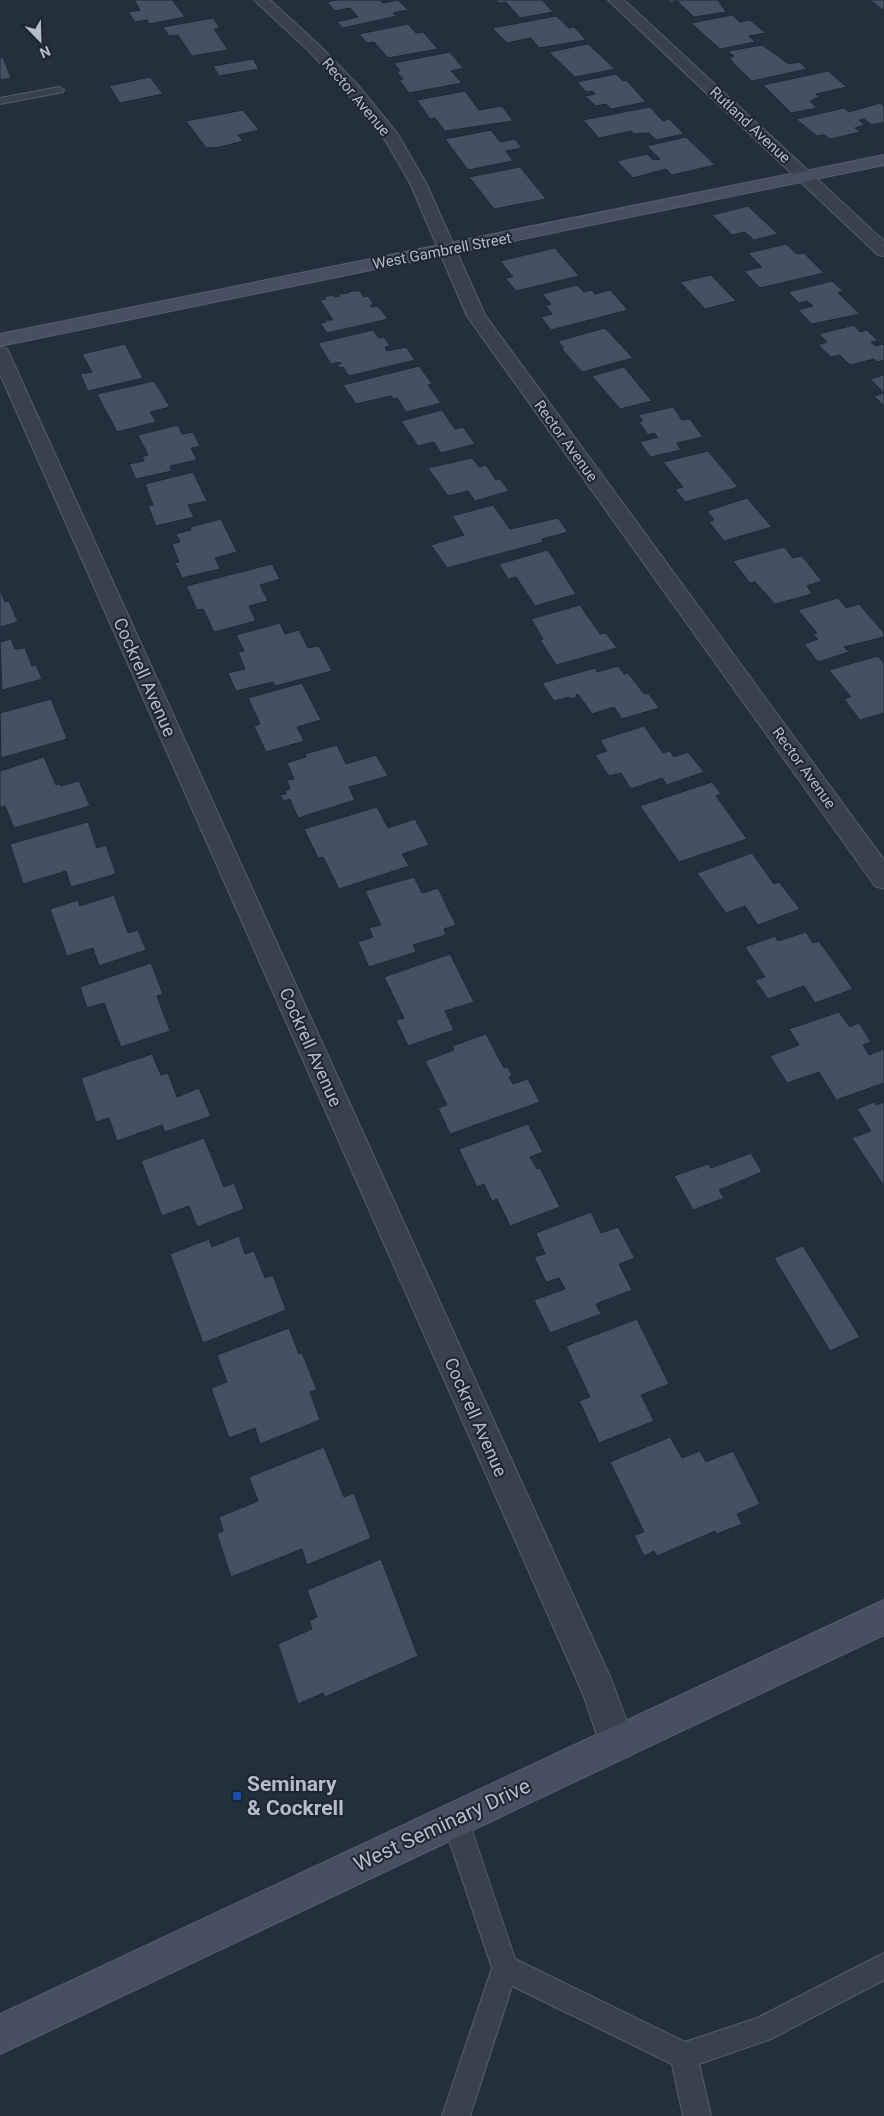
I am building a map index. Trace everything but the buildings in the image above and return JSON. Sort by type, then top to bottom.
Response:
[{"type":"street","name":"Rector Avenue","points":[[261,0],[314,48],[350,86],[390,136],[418,183],[446,251],[476,316],[884,879]]},
{"type":"street","name":"Rutland Avenue","points":[[615,0],[884,251]]},
{"type":"street","name":"West Gambrell Street","points":[[0,340],[446,251],[884,160]]},
{"type":"street","name":"Cockrell Avenue","points":[[0,353],[599,1692],[617,1743]]},
{"type":"street","name":"West Seminary Drive","points":[[0,2034],[884,1617]]},
{"type":"lane","points":[[0,101],[59,90]]},
{"type":"lane","points":[[455,1819],[505,1968],[456,2116]]},
{"type":"lane","points":[[505,1968],[684,2056],[762,2030],[884,1966]]},
{"type":"lane","points":[[684,2056],[697,2116]]},
{"type":"place","name":"Seminary & Cockrell","points":[[237,1796]]}]
